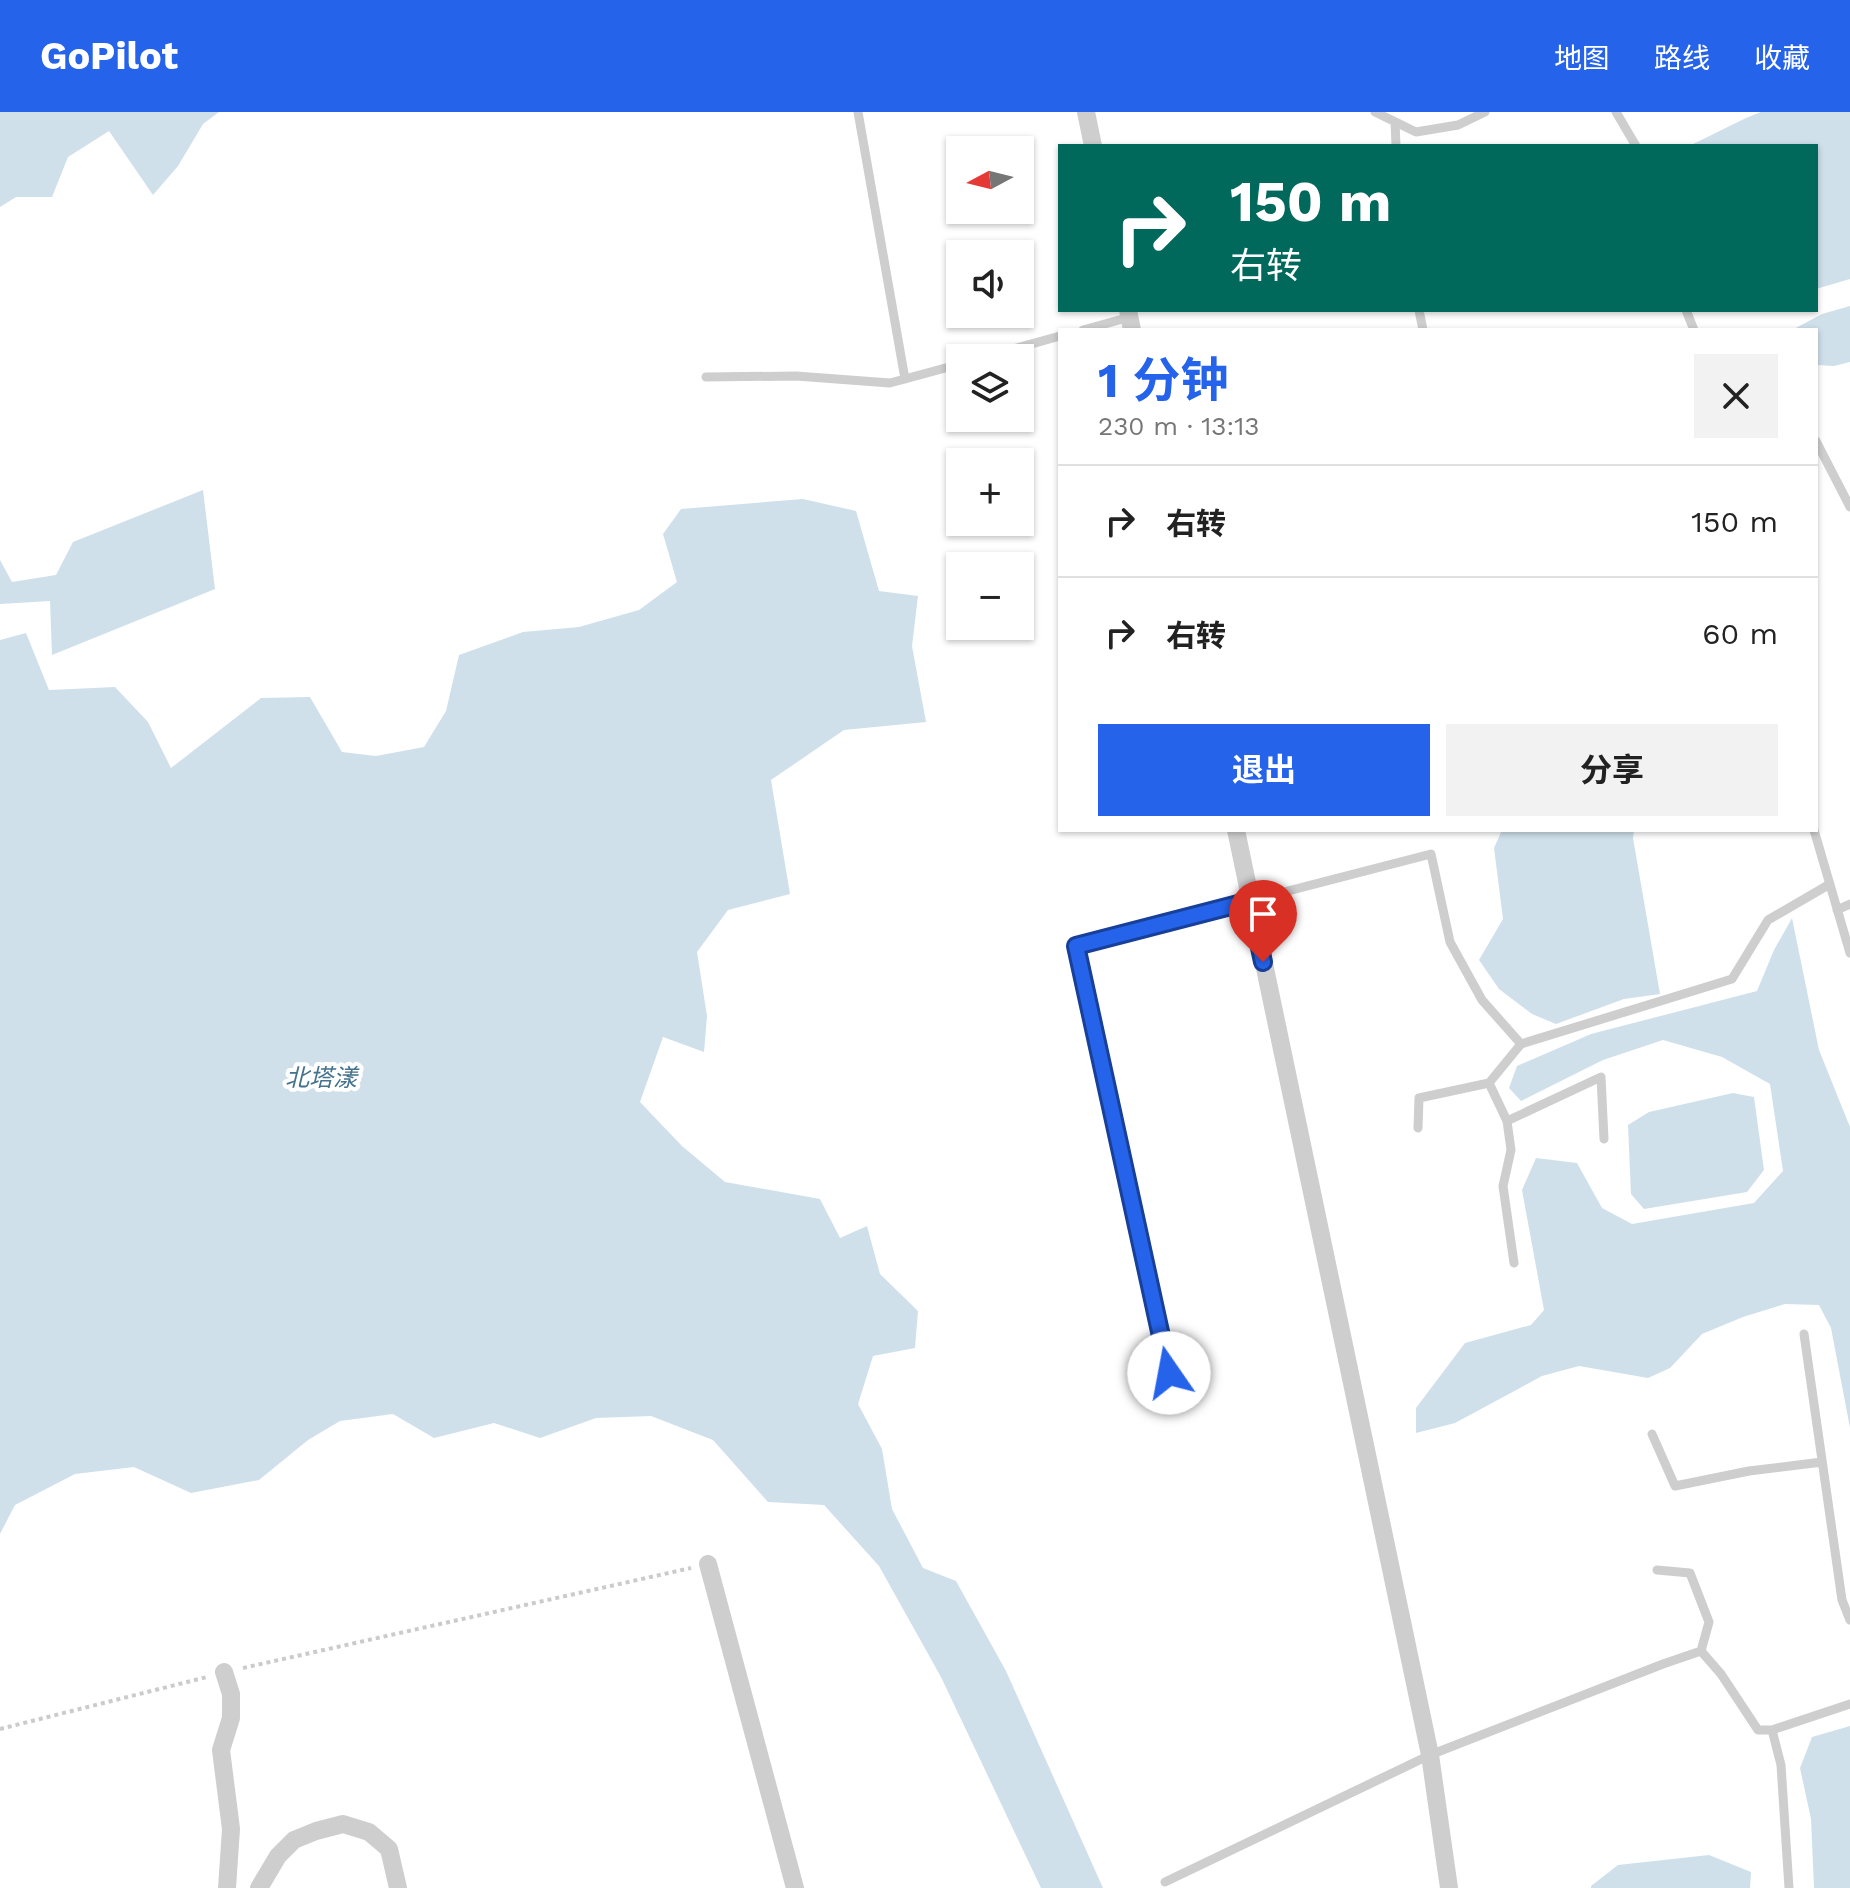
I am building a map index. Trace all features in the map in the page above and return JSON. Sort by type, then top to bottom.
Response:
[{"type":"street","points":[[1086,112],[1093,144]]},
{"type":"street","points":[[1236,832],[1430,1755],[1449,1888]]},
{"type":"street","points":[[708,1564],[795,1888]]},
{"type":"street","points":[[224,1672],[231,1694],[231,1718],[221,1750],[231,1829],[227,1888]]},
{"type":"street","points":[[259,1888],[278,1856],[294,1840],[343,1824],[369,1832],[389,1849],[398,1888]]},
{"type":"lane","points":[[858,112],[905,379]]},
{"type":"lane","points":[[1375,112],[1416,132],[1458,125],[1485,112]]},
{"type":"lane","points":[[1616,112],[1635,144]]},
{"type":"lane","points":[[1395,122],[1396,144]]},
{"type":"lane","points":[[1092,328],[1130,319]]},
{"type":"lane","points":[[1031,344],[1058,337]]},
{"type":"lane","points":[[706,377],[796,376],[890,383],[946,368]]},
{"type":"lane","points":[[1818,445],[1850,507]]},
{"type":"lane","points":[[1815,832],[1850,953]]},
{"type":"lane","points":[[1169,1373],[1076,946],[1431,854],[1450,942],[1482,1000],[1521,1044]]},
{"type":"lane","points":[[1418,1128],[1419,1098],[1489,1083],[1521,1044],[1732,979],[1768,920],[1830,884]]},
{"type":"lane","points":[[1837,910],[1850,904]]},
{"type":"lane","points":[[1507,1121],[1601,1077],[1604,1139]]},
{"type":"lane","points":[[1489,1083],[1507,1121],[1511,1150],[1503,1186],[1514,1263]]},
{"type":"lane","points":[[1804,1334],[1842,1600],[1850,1620]]},
{"type":"lane","points":[[1652,1434],[1675,1486],[1749,1471],[1822,1462]]},
{"type":"lane","points":[[1657,1570],[1690,1573],[1709,1622],[1701,1651]]},
{"type":"lane","points":[[1165,1882],[1430,1755],[1701,1651]]},
{"type":"lane","points":[[1701,1651],[1721,1674],[1758,1730],[1772,1730],[1850,1704]]},
{"type":"lane","points":[[1772,1730],[1781,1765],[1789,1888]]},
{"type":"path","points":[[0,1729],[224,1672],[708,1564]]},
{"type":"water","points":[[0,112],[219,112],[203,124],[178,166],[153,195],[109,131],[68,157],[52,197],[16,197],[0,207]]},
{"type":"water","points":[[1761,112],[1850,112],[1850,279],[1818,288],[1818,144],[1693,144]]},
{"type":"water","points":[[1850,306],[1850,362],[1834,366],[1818,365],[1818,328],[1796,328],[1822,314]]},
{"type":"water","points":[[203,490],[215,589],[52,655],[50,601],[0,604],[0,560],[12,582],[56,575],[73,542]]},
{"type":"water","name":"北塔漾","points":[[803,499],[856,511],[879,591],[918,596],[912,646],[926,722],[844,730],[771,780],[790,894],[728,910],[697,952],[707,1016],[704,1052],[663,1037],[640,1102],[682,1146],[725,1182],[820,1199],[840,1238],[867,1226],[880,1274],[918,1311],[915,1348],[873,1356],[858,1404],[882,1449],[892,1509],[923,1568],[956,1581],[1006,1671],[1103,1888],[1041,1888],[941,1677],[879,1566],[824,1505],[768,1502],[713,1440],[651,1416],[596,1418],[540,1438],[494,1423],[434,1438],[393,1414],[340,1421],[308,1440],[259,1480],[191,1493],[134,1467],[75,1474],[15,1505],[0,1534],[0,640],[26,633],[49,690],[115,687],[148,722],[171,768],[261,698],[310,697],[342,752],[376,756],[424,747],[446,711],[459,655],[523,632],[579,627],[639,610],[677,582],[663,534],[681,509]]},
{"type":"water","points":[[1501,832],[1634,832],[1660,994],[1624,999],[1556,1024],[1532,1014],[1499,989],[1479,960],[1503,919],[1494,848]]},
{"type":"water","points":[[1792,918],[1819,1050],[1850,1127],[1850,1428],[1831,1328],[1819,1305],[1785,1304],[1702,1334],[1670,1368],[1648,1378],[1579,1366],[1542,1376],[1455,1423],[1416,1433],[1416,1408],[1465,1343],[1531,1325],[1544,1310],[1522,1190],[1536,1158],[1577,1163],[1602,1208],[1632,1224],[1754,1203],[1783,1171],[1770,1084],[1722,1057],[1663,1040],[1603,1060],[1521,1101],[1509,1088],[1517,1066],[1591,1034],[1757,991]]},
{"type":"water","points":[[1733,1093],[1754,1097],[1764,1170],[1747,1192],[1644,1209],[1631,1194],[1628,1125],[1649,1112]]},
{"type":"water","points":[[1850,1726],[1850,1888],[1814,1888],[1811,1819],[1800,1768],[1812,1737]]},
{"type":"water","points":[[1709,1855],[1751,1872],[1750,1888],[1591,1888],[1618,1865]]},
{"type":"route","points":[[1169,1373],[1076,946],[1250,901],[1263,962]]}]
